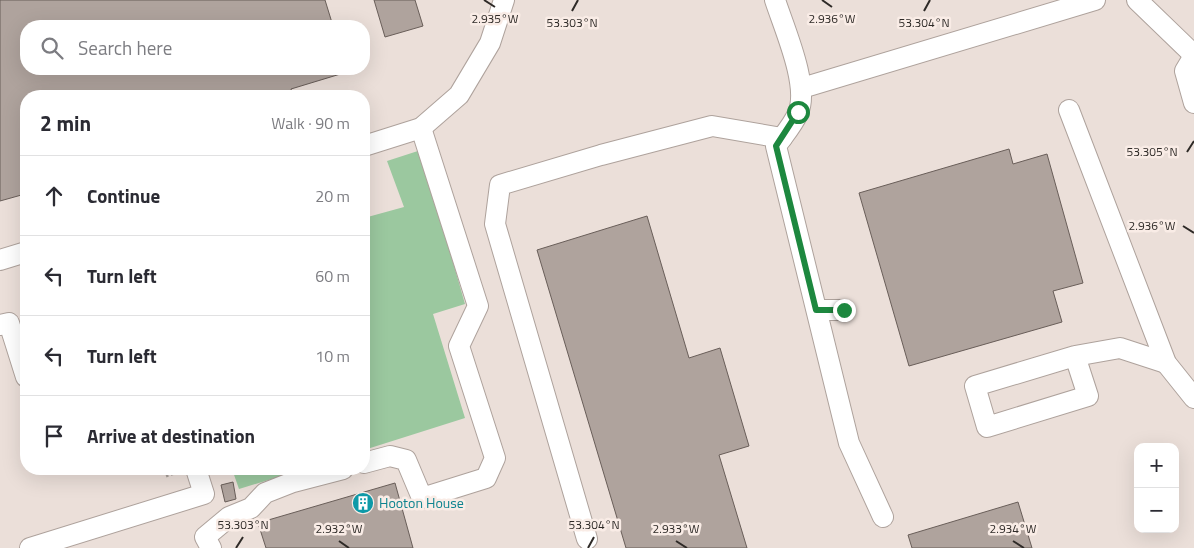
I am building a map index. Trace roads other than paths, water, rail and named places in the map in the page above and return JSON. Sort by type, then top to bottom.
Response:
[{"type":"street","points":[[370,144],[421,128],[459,94],[490,43],[504,0]]},
{"type":"street","points":[[775,0],[794,56],[802,88],[798,112],[776,146],[849,443],[883,517]]},
{"type":"street","points":[[802,88],[1095,0]]},
{"type":"street","points":[[1137,0],[1194,55],[1185,71],[1194,103]]},
{"type":"street","points":[[1069,110],[1166,364],[1194,398]]},
{"type":"street","points":[[587,539],[495,224],[500,186],[602,154],[712,126],[782,138]]},
{"type":"street","points":[[370,461],[390,456],[406,460],[422,498],[486,478],[494,458],[459,346],[478,306],[421,128]]},
{"type":"street","points":[[0,260],[20,254]]},
{"type":"street","points":[[816,310],[844,310]]},
{"type":"street","points":[[0,325],[8,322],[20,358]]},
{"type":"street","points":[[1075,356],[1088,396],[988,426],[975,386],[1075,356],[1120,348],[1166,364]]},
{"type":"street","points":[[30,548],[204,494],[198,475]]},
{"type":"street","points":[[211,548],[205,537],[229,517],[251,508],[265,493],[293,482],[320,475]]},
{"type":"place","name":"Hooton House","points":[[363,503]]}]
